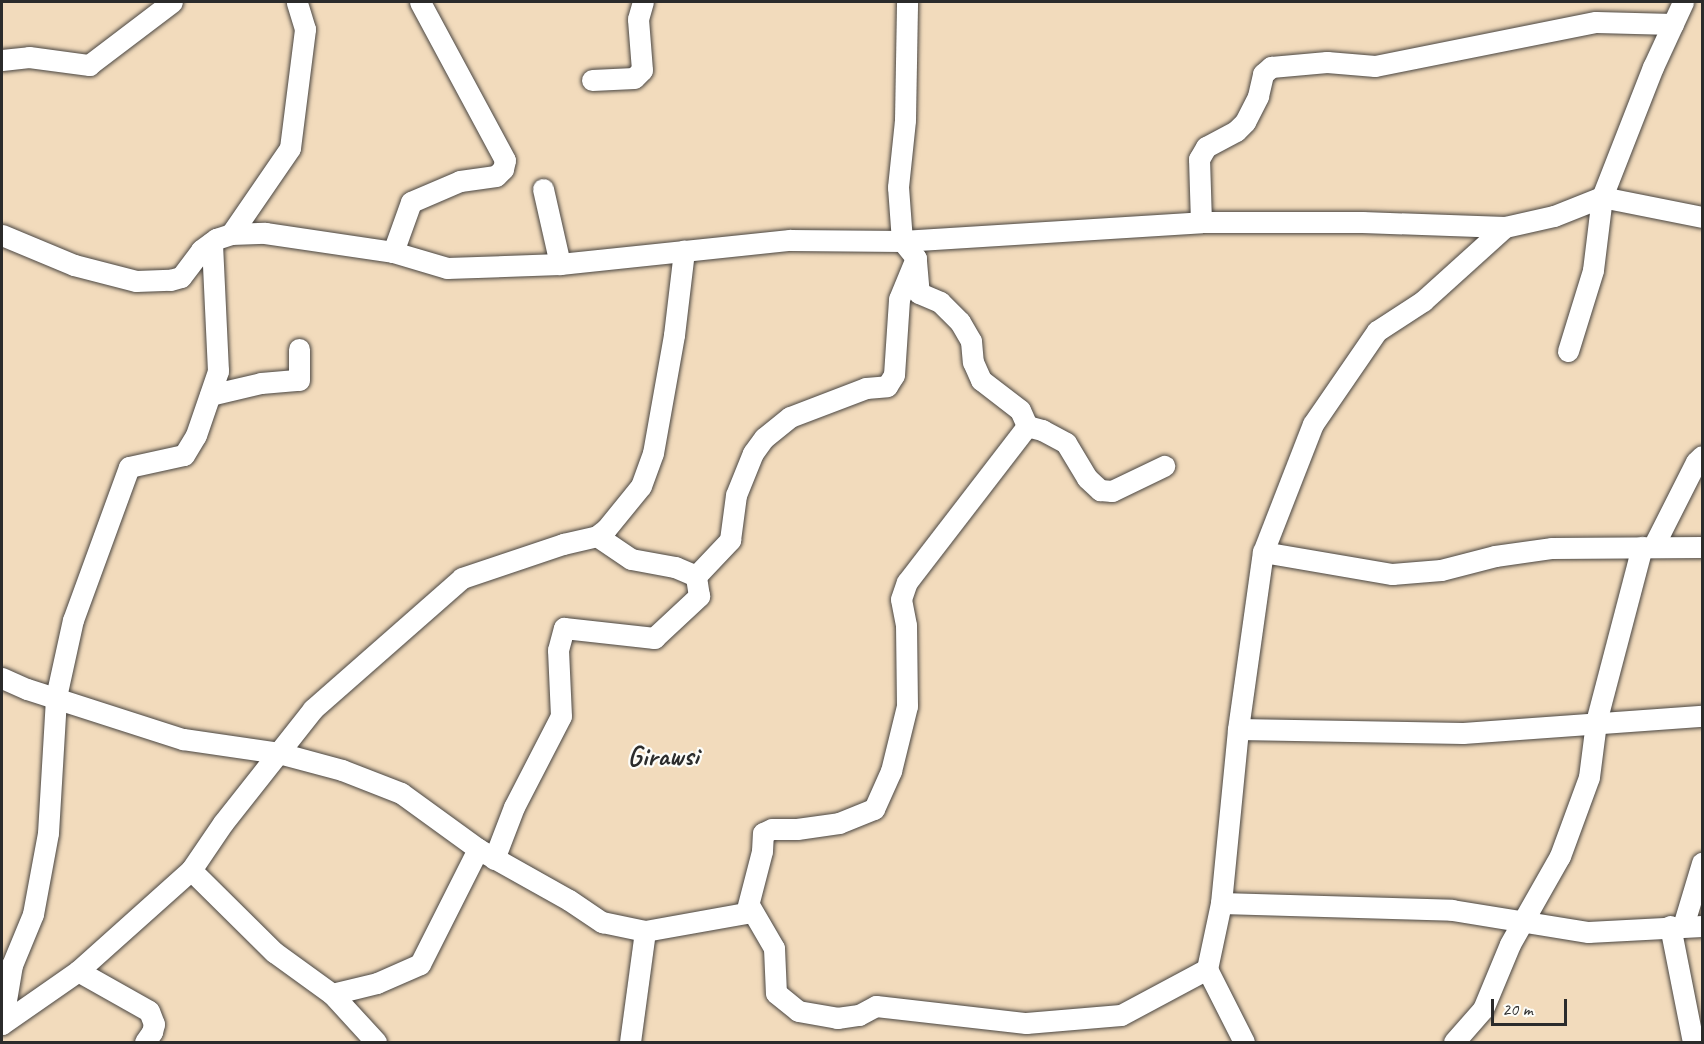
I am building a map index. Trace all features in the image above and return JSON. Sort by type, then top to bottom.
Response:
[{"type":"street","points":[[2,60],[29,57],[88,65],[171,2]]},
{"type":"street","points":[[2,1024],[12,965],[33,914],[48,833],[56,698],[73,620],[129,467],[184,455],[196,435],[218,371],[222,238],[290,148],[304,29],[297,2]]},
{"type":"street","points":[[393,252],[411,202],[460,181],[496,176],[505,160],[420,2]]},
{"type":"street","points":[[592,80],[634,78],[642,70],[638,19],[643,2]]},
{"type":"street","points":[[907,2],[904,120],[898,187],[902,241],[916,258],[919,293],[940,302],[960,322],[970,341],[974,362],[981,380],[1020,410],[1027,426]]},
{"type":"street","points":[[1568,351],[1593,270],[1602,197],[1683,2]]},
{"type":"street","points":[[1201,222],[1199,159],[1206,147],[1236,131],[1245,122],[1258,96],[1263,74],[1271,67],[1327,62],[1375,66],[1596,22],[1673,24]]},
{"type":"street","points":[[543,189],[560,264]]},
{"type":"street","points":[[2,235],[74,265],[136,281],[170,280],[181,277],[201,250],[222,238],[265,233],[393,252],[447,268],[560,264],[790,240],[902,241],[1201,222],[1362,222],[1505,227],[1554,216],[1602,197],[1702,217]]},
{"type":"street","points":[[1244,1042],[1207,969],[1221,903],[1238,729],[1263,552],[1313,424],[1377,331],[1423,301],[1505,227]]},
{"type":"street","points":[[2,1024],[78,971],[191,870],[223,823],[313,709],[462,578],[563,544],[597,536],[641,486],[653,453],[674,335],[684,251]]},
{"type":"street","points":[[696,576],[730,540],[736,495],[753,453],[764,438],[790,417],[867,388],[887,386],[894,375],[899,299],[916,258]]},
{"type":"street","points":[[210,395],[261,383],[299,380],[299,349]]},
{"type":"street","points":[[1027,426],[1042,430],[1066,443],[1087,478],[1100,490],[1112,491],[1164,466]]},
{"type":"street","points":[[2,678],[183,739],[279,753],[342,770],[401,793],[486,854],[569,900],[602,922],[645,931],[746,913],[762,851],[763,833],[772,829],[797,829],[839,823],[874,809],[891,771],[908,706],[906,625],[901,599],[907,582],[1027,426]]},
{"type":"street","points":[[1454,1042],[1483,1009],[1510,944],[1560,856],[1589,777],[1596,722],[1648,547],[1696,462],[1702,456]]},
{"type":"street","points":[[597,536],[631,559],[675,567],[696,576]]},
{"type":"street","points":[[1263,552],[1392,574],[1441,570],[1495,556],[1552,548],[1702,547]]},
{"type":"street","points":[[332,994],[377,983],[420,964],[514,807],[561,716],[558,650],[564,628],[654,638],[699,596],[696,576]]},
{"type":"street","points":[[1238,729],[1463,733],[1702,716]]},
{"type":"street","points":[[1693,1042],[1685,926],[1702,864]]},
{"type":"street","points":[[191,870],[274,952],[332,994],[376,1042]]},
{"type":"street","points":[[1221,903],[1452,910],[1588,932],[1685,926]]},
{"type":"street","points":[[749,905],[774,948],[776,993],[798,1011],[837,1018],[859,1015],[876,1006],[1026,1023],[1121,1015],[1207,969]]},
{"type":"street","points":[[630,1042],[645,931]]},
{"type":"street","points":[[78,971],[149,1011],[154,1024],[145,1042]]},
{"type":"district","name":"Girawsi","points":[[663,756]]}]
